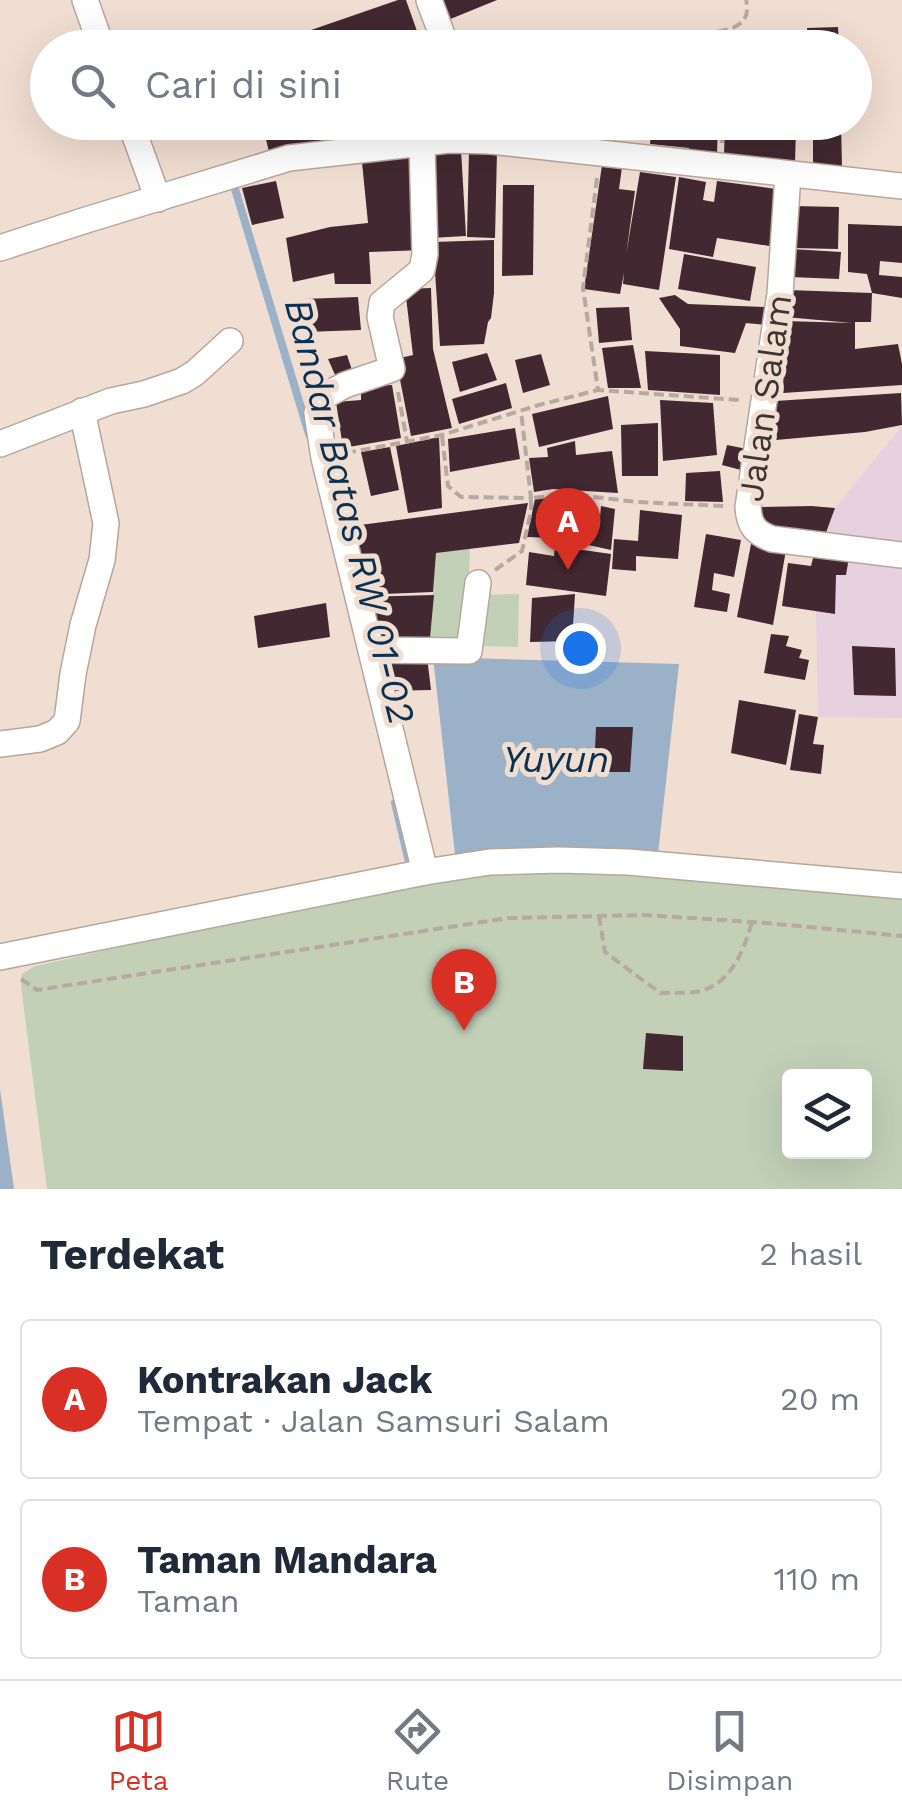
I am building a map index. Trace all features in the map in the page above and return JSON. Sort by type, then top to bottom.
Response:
[{"type":"street","points":[[85,0],[96,30]]},
{"type":"street","points":[[430,0],[441,30]]},
{"type":"street","points":[[137,140],[158,199]]},
{"type":"street","points":[[0,248],[289,158],[449,140]]},
{"type":"street","points":[[532,140],[600,152],[902,186]]},
{"type":"street","points":[[422,144],[422,270],[382,304],[380,317],[392,369],[322,396],[317,413],[324,458],[425,872]]},
{"type":"street","name":"Jalan Salam","points":[[788,174],[780,294],[748,507],[750,523],[760,535],[772,539],[902,555]]},
{"type":"street","points":[[0,444],[82,411],[182,381],[195,374],[230,340]]},
{"type":"street","points":[[0,744],[40,739],[57,732],[67,721],[83,625],[102,560],[106,523],[82,411]]},
{"type":"street","points":[[372,650],[469,651],[478,583]]},
{"type":"street","points":[[6,966],[425,872],[490,862],[628,862],[902,886]]},
{"type":"path","points":[[730,30],[742,22],[748,9],[746,0]]},
{"type":"path","points":[[598,390],[583,288],[600,152]]},
{"type":"path","points":[[392,369],[407,441]]},
{"type":"path","points":[[324,458],[442,434],[598,390],[764,402]]},
{"type":"path","points":[[478,583],[522,551],[531,498],[521,411]]},
{"type":"path","points":[[442,434],[448,486],[461,497],[569,494],[637,502],[748,507]]},
{"type":"path","points":[[6,966],[37,990],[509,918],[646,915],[902,936]]},
{"type":"path","points":[[599,916],[605,952],[660,993],[702,991],[728,974],[745,945],[752,922]]},
{"type":"shaded area","points":[[902,426],[902,718],[818,717],[816,612],[824,538],[835,508]]},
{"type":"green space","points":[[470,548],[466,647],[428,646],[436,553]]},
{"type":"green space","points":[[519,594],[518,647],[475,646],[476,595]]},
{"type":"green space","points":[[602,869],[902,894],[902,1189],[47,1189],[22,974],[35,966],[401,885],[493,873]]},
{"type":"water","name":"Yuyun","points":[[433,657],[679,664],[658,854],[456,863]]},
{"type":"water","points":[[0,1089],[14,1189],[0,1189]]},
{"type":"building","points":[[406,0],[417,30],[311,30]]},
{"type":"building","points":[[442,0],[497,0],[448,20]]},
{"type":"building","points":[[838,27],[838,30],[807,30]]},
{"type":"building","points":[[266,140],[377,140],[272,165]]},
{"type":"building","points":[[650,140],[717,140],[717,155],[689,155],[689,148],[650,144]]},
{"type":"building","points":[[724,140],[796,140],[795,163],[724,154]]},
{"type":"building","points":[[813,140],[841,140],[842,168],[813,167]]},
{"type":"building","points":[[419,149],[424,250],[369,252],[371,284],[335,284],[334,273],[293,282],[286,238],[368,223],[361,152]]},
{"type":"building","points":[[461,149],[466,236],[431,238],[427,151]]},
{"type":"building","points":[[469,150],[497,151],[495,238],[467,237]]},
{"type":"building","points":[[602,165],[622,167],[619,189],[635,191],[626,255],[640,172],[676,177],[659,290],[623,284],[624,273],[620,294],[584,289]]},
{"type":"building","points":[[679,177],[706,182],[703,200],[714,202],[717,181],[776,189],[776,247],[717,238],[713,257],[669,249]]},
{"type":"building","points":[[276,181],[284,218],[252,225],[242,188]]},
{"type":"building","points":[[503,185],[534,185],[533,275],[502,276]]},
{"type":"building","points":[[793,206],[839,207],[838,249],[792,248]]},
{"type":"building","points":[[848,224],[902,226],[902,263],[880,261],[879,275],[902,277],[902,298],[872,293],[867,274],[848,272]]},
{"type":"building","points":[[494,240],[494,293],[484,344],[440,346],[433,242]]},
{"type":"building","points":[[791,249],[841,252],[839,279],[790,277]]},
{"type":"building","points":[[684,254],[756,267],[750,301],[678,289]]},
{"type":"building","points":[[431,288],[433,349],[452,428],[411,436],[396,359],[413,355],[405,289]]},
{"type":"building","points":[[788,290],[872,293],[871,322],[855,322],[855,349],[898,344],[902,385],[783,393],[785,321],[852,323],[785,317]]},
{"type":"building","points":[[675,295],[688,304],[766,307],[766,325],[746,323],[735,353],[680,346],[680,329],[659,298]]},
{"type":"building","points":[[358,297],[361,330],[305,332],[303,299]]},
{"type":"building","points":[[629,307],[632,340],[599,343],[596,308]]},
{"type":"building","points":[[633,345],[641,388],[608,388],[602,348]]},
{"type":"building","points":[[645,351],[720,355],[720,395],[648,390]]},
{"type":"building","points":[[487,353],[497,380],[460,392],[452,362]]},
{"type":"building","points":[[541,354],[550,385],[523,393],[515,360]]},
{"type":"building","points":[[347,355],[354,376],[336,377],[328,359]]},
{"type":"building","points":[[506,383],[512,408],[459,424],[452,399]]},
{"type":"building","points":[[392,385],[401,438],[343,448],[336,402],[361,400],[361,387]]},
{"type":"building","points":[[901,393],[902,425],[776,440],[775,401]]},
{"type":"building","points":[[608,396],[613,429],[539,447],[532,414]]},
{"type":"building","points":[[660,400],[713,403],[717,455],[663,461]]},
{"type":"building","points":[[658,423],[658,476],[622,476],[621,425]]},
{"type":"building","points":[[515,428],[520,459],[450,472],[448,439]]},
{"type":"building","points":[[439,437],[442,508],[408,513],[396,446]]},
{"type":"building","points":[[575,441],[576,455],[612,451],[618,493],[553,489],[534,492],[529,458],[548,457],[547,448]]},
{"type":"building","points":[[727,445],[747,449],[741,470],[722,465]]},
{"type":"building","points":[[390,447],[399,490],[371,496],[361,452]]},
{"type":"building","points":[[720,471],[723,502],[685,501],[686,473]]},
{"type":"building","points":[[579,498],[577,509],[591,510],[590,516],[600,518],[601,506],[615,509],[611,550],[557,538],[527,537],[535,499]]},
{"type":"building","points":[[528,503],[519,543],[436,553],[433,592],[359,595],[345,527]]},
{"type":"building","points":[[760,507],[835,508],[824,538],[762,527]]},
{"type":"building","points":[[640,510],[682,515],[678,559],[636,556],[636,571],[612,569],[614,539],[638,541]]},
{"type":"building","points":[[706,534],[741,540],[734,577],[714,573],[712,590],[730,594],[727,612],[694,607]]},
{"type":"building","points":[[751,544],[786,550],[773,625],[737,617]]},
{"type":"building","points":[[555,546],[611,554],[606,596],[526,585],[529,552],[554,556]]},
{"type":"building","points":[[814,554],[849,557],[846,575],[836,575],[835,614],[782,606],[788,563],[811,566]]},
{"type":"building","points":[[575,594],[572,641],[530,642],[532,598]]},
{"type":"building","points":[[434,595],[429,648],[372,649],[360,597]]},
{"type":"building","points":[[326,603],[330,637],[258,648],[254,616]]},
{"type":"building","points":[[771,634],[789,636],[786,646],[802,650],[799,658],[809,660],[805,680],[764,673]]},
{"type":"building","points":[[852,646],[895,648],[896,696],[854,695]]},
{"type":"building","points":[[378,655],[427,657],[431,690],[385,691]]},
{"type":"building","points":[[739,700],[796,710],[786,765],[731,753]]},
{"type":"building","points":[[799,714],[818,717],[813,744],[824,745],[821,774],[790,770]]},
{"type":"building","name":"Yuyun","points":[[596,727],[633,727],[630,772],[594,772]]},
{"type":"building","points":[[646,1033],[683,1036],[683,1071],[643,1069]]},
{"type":"waterway","name":"Bandar Batas RW 01-02","points":[[232,179],[309,434]]},
{"type":"waterway","name":"Bandar Batas RW 01-02","points":[[395,803],[409,862]]},
{"type":"place","name":"Kontrakan Jack","points":[[568,570]]},
{"type":"place","name":"Taman Mandara","points":[[464,1031]]}]
